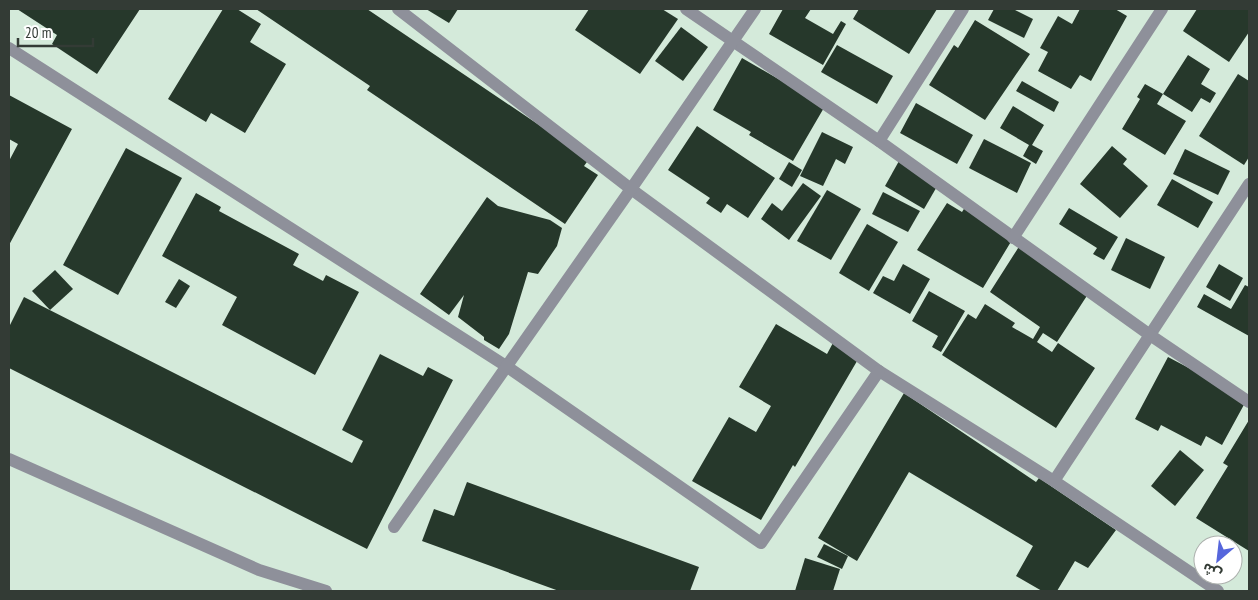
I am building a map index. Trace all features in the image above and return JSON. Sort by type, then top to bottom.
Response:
[{"type":"street","points":[[398,9],[631,189],[880,371],[1054,481],[1218,591]]},
{"type":"street","points":[[686,9],[879,141],[1150,335],[1249,402]]},
{"type":"street","points":[[394,526],[755,9]]},
{"type":"street","points":[[879,141],[964,9]]},
{"type":"street","points":[[1013,238],[1162,9]]},
{"type":"street","points":[[9,48],[506,366],[762,543],[880,371]]},
{"type":"street","points":[[1054,481],[1249,184]]},
{"type":"street","points":[[9,459],[259,570],[326,591]]},
{"type":"building","points":[[17,9],[140,9],[97,74],[52,44],[57,35]]},
{"type":"building","points":[[223,9],[237,9],[261,24],[250,42],[286,64],[245,133],[211,113],[206,122],[168,99]]},
{"type":"building","points":[[256,9],[367,9],[542,127],[592,155],[584,166],[598,175],[565,224],[367,90],[370,86]]},
{"type":"building","points":[[426,9],[458,9],[449,23]]},
{"type":"building","points":[[589,9],[662,9],[678,19],[640,74],[575,30]]},
{"type":"building","points":[[783,9],[811,9],[805,18],[833,34],[841,21],[846,24],[823,65],[769,34]]},
{"type":"building","points":[[859,9],[937,9],[909,54],[853,19]]},
{"type":"building","points":[[994,9],[1013,9],[1033,19],[1024,38],[988,20]]},
{"type":"building","points":[[1080,9],[1115,9],[1127,16],[1091,81],[1080,75],[1071,89],[1038,71],[1048,52],[1040,48],[1058,16],[1072,24]]},
{"type":"building","points":[[1197,9],[1249,9],[1249,32],[1229,62],[1183,31]]},
{"type":"building","points":[[975,20],[1030,54],[985,120],[929,85],[954,45],[958,48]]},
{"type":"building","points":[[681,27],[708,47],[683,81],[655,61]]},
{"type":"building","points":[[837,45],[893,76],[877,104],[821,72]]},
{"type":"building","points":[[1188,55],[1210,69],[1201,84],[1216,93],[1210,103],[1201,98],[1192,112],[1163,94]]},
{"type":"building","points":[[742,58],[825,106],[793,161],[749,135],[751,132],[713,110]]},
{"type":"building","points":[[1238,74],[1249,81],[1249,157],[1244,165],[1199,136]]},
{"type":"building","points":[[1022,81],[1059,102],[1054,112],[1016,91]]},
{"type":"building","points":[[1145,84],[1163,94],[1157,104],[1186,121],[1165,155],[1122,129],[1140,99],[1137,97]]},
{"type":"building","points":[[9,95],[72,129],[9,245],[9,161],[18,144],[9,139]]},
{"type":"building","points":[[916,103],[973,135],[957,164],[900,133]]},
{"type":"building","points":[[1013,106],[1044,125],[1032,145],[1043,151],[1036,164],[1023,156],[1029,145],[1000,128]]},
{"type":"building","points":[[697,126],[775,178],[748,218],[727,204],[721,213],[706,203],[710,198],[668,170]]},
{"type":"building","points":[[822,132],[853,147],[845,164],[836,159],[823,186],[800,176]]},
{"type":"building","points":[[984,139],[1031,163],[1017,193],[969,168]]},
{"type":"building","points":[[1112,146],[1127,159],[1123,164],[1148,186],[1120,218],[1080,184]]},
{"type":"building","points":[[126,148],[182,178],[118,295],[63,265]]},
{"type":"building","points":[[1185,149],[1230,171],[1218,195],[1173,174]]},
{"type":"building","points":[[899,161],[939,183],[924,209],[885,186]]},
{"type":"building","points":[[789,162],[802,170],[792,187],[779,179]]},
{"type":"building","points":[[1172,179],[1213,202],[1198,228],[1157,205]]},
{"type":"building","points":[[803,183],[821,196],[789,240],[761,219],[772,203],[782,211]]},
{"type":"building","points":[[827,190],[861,209],[831,260],[797,241]]},
{"type":"building","points":[[883,192],[920,211],[908,232],[872,214]]},
{"type":"building","points":[[196,193],[221,207],[219,211],[299,254],[293,265],[323,281],[326,275],[359,292],[315,375],[222,325],[237,297],[162,256]]},
{"type":"building","points":[[487,197],[498,206],[550,220],[562,228],[557,246],[538,274],[528,272],[509,334],[499,349],[484,340],[484,337],[458,317],[464,295],[449,315],[420,294]]},
{"type":"building","points":[[947,203],[962,212],[967,204],[1015,235],[983,288],[917,250]]},
{"type":"building","points":[[1069,208],[1118,237],[1104,260],[1093,254],[1097,248],[1059,224]]},
{"type":"building","points":[[867,224],[898,242],[869,291],[839,273]]},
{"type":"building","points":[[1126,238],[1165,257],[1150,289],[1111,270]]},
{"type":"building","points":[[1020,245],[1090,291],[1057,342],[1043,333],[1037,342],[1052,352],[1058,343],[1095,368],[1056,428],[942,355],[968,314],[976,319],[985,304],[1015,323],[1012,327],[1033,339],[1040,327],[990,292]]},
{"type":"building","points":[[903,264],[930,279],[910,314],[873,293],[883,276],[894,281]]},
{"type":"building","points":[[1219,264],[1243,278],[1230,301],[1206,287]]},
{"type":"building","points":[[55,270],[73,289],[50,310],[32,291]]},
{"type":"building","points":[[179,279],[190,286],[176,308],[165,302]]},
{"type":"building","points":[[1245,285],[1249,287],[1249,336],[1197,307],[1204,294],[1231,309]]},
{"type":"building","points":[[929,291],[965,311],[941,352],[932,347],[938,336],[912,321]]},
{"type":"building","points":[[24,297],[352,463],[363,441],[342,430],[380,354],[423,376],[428,367],[453,380],[367,549],[9,368],[9,327]]},
{"type":"building","points":[[776,324],[827,354],[834,341],[860,356],[795,467],[793,465],[761,520],[692,481],[729,417],[756,432],[771,406],[739,387]]},
{"type":"building","points":[[1168,357],[1223,386],[1246,401],[1222,445],[1206,436],[1201,446],[1161,425],[1158,431],[1135,419]]},
{"type":"building","points":[[904,393],[1036,482],[1039,478],[1116,530],[1088,568],[1075,561],[1057,591],[1042,591],[1016,576],[1033,546],[909,472],[857,561],[818,538]]},
{"type":"building","points":[[1249,420],[1249,551],[1243,547],[1243,535],[1223,535],[1196,518],[1228,466],[1223,463]]},
{"type":"building","points":[[1180,450],[1204,470],[1175,506],[1151,486]]},
{"type":"building","points":[[467,482],[699,567],[690,591],[559,591],[422,541],[434,509],[454,516]]},
{"type":"building","points":[[824,544],[848,556],[842,569],[817,557]]},
{"type":"building","points":[[805,558],[840,569],[833,591],[795,591]]}]
